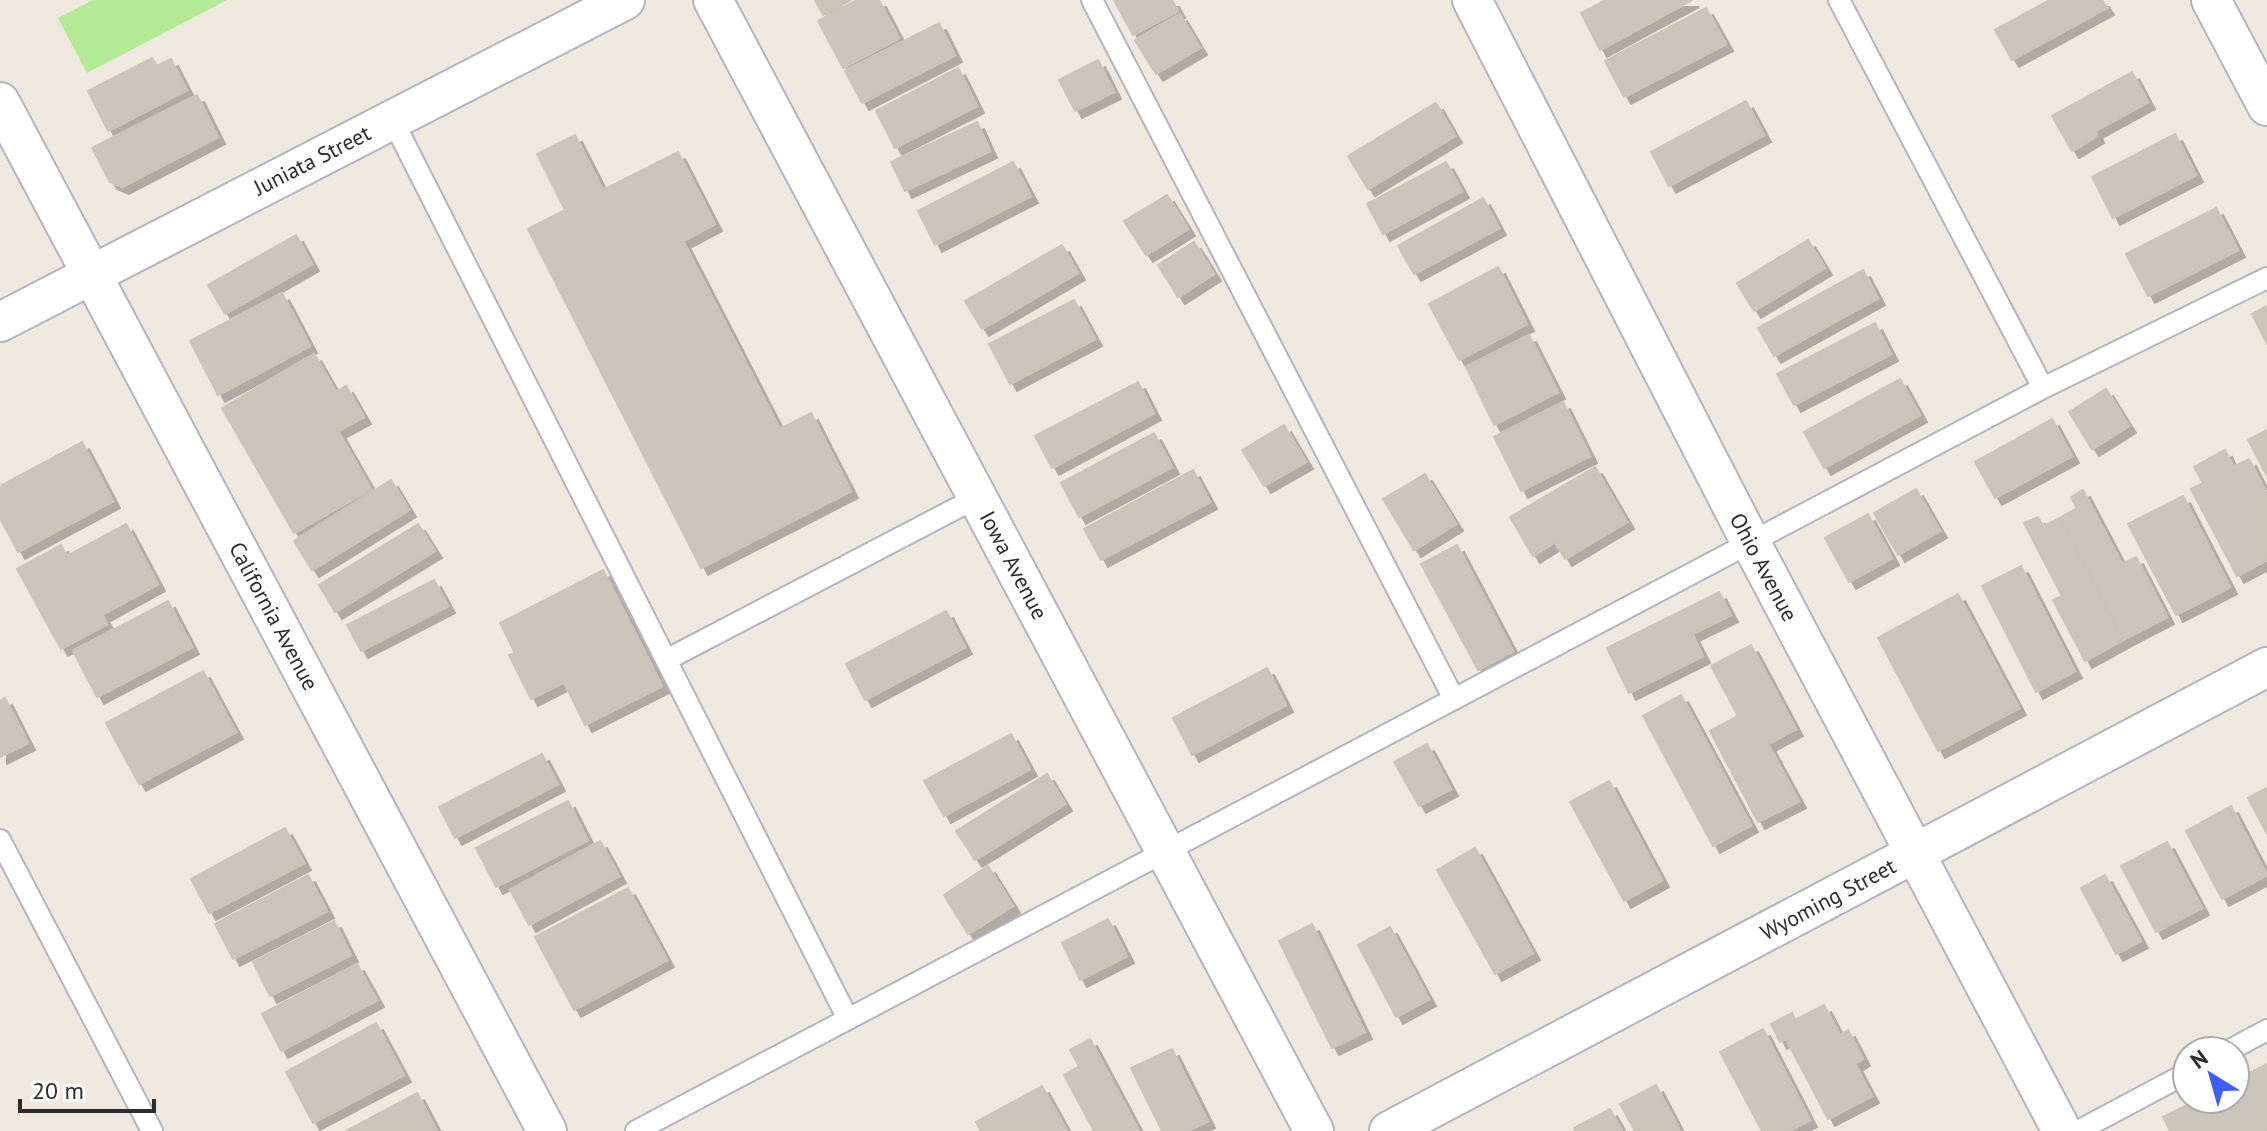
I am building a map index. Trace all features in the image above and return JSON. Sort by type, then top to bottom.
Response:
[{"type":"street","name":"Juniata Street","points":[[0,322],[625,0]]},
{"type":"street","name":"Iowa Avenue","points":[[713,0],[1314,1131]]},
{"type":"street","name":"Ohio Avenue","points":[[1472,0],[1751,543],[2062,1131]]},
{"type":"street","points":[[2211,0],[2267,106]]},
{"type":"street","name":"California Avenue","points":[[0,102],[547,1131]]},
{"type":"street","name":"Wyoming Street","points":[[1389,1131],[2267,667]]},
{"type":"lane","points":[[1092,0],[1454,699]]},
{"type":"lane","points":[[1839,0],[2043,388]]},
{"type":"lane","points":[[392,119],[848,1019]]},
{"type":"lane","points":[[636,1131],[2043,388],[2267,278]]},
{"type":"lane","points":[[666,660],[978,497]]},
{"type":"lane","points":[[0,840],[152,1131]]},
{"type":"lane","points":[[2078,1131],[2171,1082]]},
{"type":"green space","points":[[93,0],[227,0],[87,73],[58,18]]},
{"type":"building","points":[[815,0],[851,0],[823,15]]},
{"type":"building","points":[[857,0],[879,0],[899,38],[843,68],[818,21]]},
{"type":"building","points":[[1114,0],[1172,0],[1178,11],[1133,35]]},
{"type":"building","points":[[1606,0],[1692,0],[1600,50],[1581,13]]},
{"type":"building","points":[[2050,0],[2102,0],[2107,8],[2012,60],[1995,30]]},
{"type":"building","points":[[1706,8],[1726,44],[1624,97],[1605,61]]},
{"type":"building","points":[[1180,14],[1200,48],[1156,74],[1135,40]]},
{"type":"building","points":[[939,23],[955,55],[862,103],[845,71]]},
{"type":"building","points":[[152,58],[157,66],[171,59],[187,90],[108,131],[88,91]]},
{"type":"building","points":[[1098,60],[1114,92],[1075,111],[1059,80]]},
{"type":"building","points":[[958,68],[977,106],[895,148],[876,111]]},
{"type":"building","points":[[2132,72],[2148,102],[2095,131],[2097,136],[2072,151],[2052,116]]},
{"type":"building","points":[[197,95],[218,137],[122,187],[110,182],[92,148]]},
{"type":"building","points":[[1746,101],[1764,135],[1669,186],[1651,152]]},
{"type":"building","points":[[1436,103],[1455,136],[1368,189],[1348,156]]},
{"type":"building","points":[[977,122],[990,151],[905,191],[891,162]]},
{"type":"building","points":[[2175,134],[2196,175],[2113,218],[2092,177]]},
{"type":"building","points":[[575,135],[603,190],[678,152],[715,224],[683,241],[780,429],[811,413],[851,491],[701,568],[528,229],[565,210],[537,154]]},
{"type":"building","points":[[1013,162],[1031,196],[935,245],[918,211]]},
{"type":"building","points":[[1446,162],[1462,191],[1383,234],[1367,204]]},
{"type":"building","points":[[1167,195],[1188,229],[1146,255],[1124,221]]},
{"type":"building","points":[[1483,198],[1499,228],[1414,274],[1398,246]]},
{"type":"building","points":[[2216,208],[2238,250],[2148,296],[2126,254]]},
{"type":"building","points":[[296,235],[312,264],[225,314],[208,285]]},
{"type":"building","points":[[1808,240],[1825,268],[1754,311],[1737,283]]},
{"type":"building","points":[[1194,242],[1214,274],[1178,297],[1158,265]]},
{"type":"building","points":[[1062,245],[1078,273],[982,329],[965,301]]},
{"type":"building","points":[[1498,267],[1527,324],[1459,360],[1429,304]]},
{"type":"building","points":[[1863,270],[1878,298],[1774,356],[1758,328]]},
{"type":"building","points":[[282,293],[310,346],[218,395],[190,341]]},
{"type":"building","points":[[1074,300],[1095,339],[1010,384],[989,344]]},
{"type":"building","points":[[2267,306],[2267,344],[2252,314]]},
{"type":"building","points":[[1875,323],[1891,354],[1794,405],[1777,374]]},
{"type":"building","points":[[1529,335],[1558,392],[1494,425],[1466,367]]},
{"type":"building","points":[[314,354],[336,392],[346,386],[364,417],[338,431],[371,489],[294,533],[222,408]]},
{"type":"building","points":[[1900,379],[1920,415],[1824,468],[1804,432]]},
{"type":"building","points":[[1138,382],[1154,413],[1052,468],[1035,436]]},
{"type":"building","points":[[2106,389],[2129,426],[2092,449],[2069,412]]},
{"type":"building","points":[[1563,402],[1590,456],[1521,491],[1494,437]]},
{"type":"building","points":[[2052,419],[2072,456],[1995,498],[1975,462]]},
{"type":"building","points":[[1284,425],[1306,462],[1264,486],[1242,450]]},
{"type":"building","points":[[2267,430],[2267,476],[2248,440]]},
{"type":"building","points":[[1154,433],[1172,467],[1079,517],[1061,483]]},
{"type":"building","points":[[82,442],[113,501],[18,552],[0,518],[0,486]]},
{"type":"building","points":[[2225,450],[2233,467],[2249,459],[2267,494],[2267,560],[2237,576],[2191,489],[2203,483],[2194,467]]},
{"type":"building","points":[[1595,467],[1627,522],[1565,559],[1555,542],[1533,556],[1510,517]]},
{"type":"building","points":[[1193,470],[1210,502],[1101,560],[1084,529]]},
{"type":"building","points":[[1425,474],[1456,524],[1414,550],[1383,499]]},
{"type":"building","points":[[391,480],[409,510],[312,570],[294,541]]},
{"type":"building","points":[[1916,489],[1940,531],[1898,555],[1874,513]]},
{"type":"building","points":[[2083,490],[2122,564],[2136,557],[2167,617],[2123,640],[2060,518],[2077,508],[2071,497]]},
{"type":"building","points":[[2183,496],[2230,587],[2176,615],[2128,524]]},
{"type":"building","points":[[1868,514],[1892,558],[1849,582],[1825,538]]},
{"type":"building","points":[[2038,517],[2043,526],[2060,518],[2123,640],[2085,661],[2053,600],[2062,596],[2024,523]]},
{"type":"building","points":[[126,524],[158,584],[102,615],[107,624],[61,649],[17,569],[61,545],[67,556]]},
{"type":"building","points":[[418,524],[435,551],[335,612],[319,585]]},
{"type":"building","points":[[1457,545],[1513,651],[1478,670],[1421,564]]},
{"type":"building","points":[[2021,566],[2075,671],[2036,692],[1982,586]]},
{"type":"building","points":[[603,570],[662,686],[585,725],[564,682],[531,699],[509,655],[515,653],[500,623]]},
{"type":"building","points":[[434,580],[448,606],[361,651],[347,625]]},
{"type":"building","points":[[1719,592],[1731,615],[1692,634],[1703,656],[1629,693],[1607,648]]},
{"type":"building","points":[[1958,594],[2019,708],[1938,751],[1878,638]]},
{"type":"building","points":[[168,601],[192,647],[97,697],[73,651]]},
{"type":"building","points":[[946,611],[965,647],[865,700],[846,664]]},
{"type":"building","points":[[1751,645],[1796,729],[1768,744],[1799,801],[1758,822],[1710,731],[1738,716],[1711,666]]},
{"type":"building","points":[[1267,668],[1286,705],[1192,755],[1173,718]]},
{"type":"building","points":[[203,671],[236,732],[139,784],[106,723]]},
{"type":"building","points":[[1681,695],[1751,825],[1713,846],[1643,716]]},
{"type":"building","points":[[5,698],[28,743],[0,757],[0,701]]},
{"type":"building","points":[[1011,734],[1030,769],[944,816],[924,781]]},
{"type":"building","points":[[1427,744],[1451,789],[1419,806],[1394,762]]},
{"type":"building","points":[[542,754],[558,784],[455,838],[439,807]]},
{"type":"building","points":[[1047,774],[1065,804],[975,860],[956,831]]},
{"type":"building","points":[[1609,781],[1662,880],[1624,901],[1570,802]]},
{"type":"building","points":[[2267,788],[2267,834],[2248,798]]},
{"type":"building","points":[[568,801],[588,840],[496,887],[476,848]]},
{"type":"building","points":[[2231,806],[2267,875],[2222,899],[2186,831]]},
{"type":"building","points":[[285,828],[304,863],[209,913],[191,879]]},
{"type":"building","points":[[600,841],[619,876],[529,925],[510,890]]},
{"type":"building","points":[[2167,842],[2202,908],[2156,932],[2121,866]]},
{"type":"building","points":[[1475,848],[1533,953],[1495,974],[1437,870]]},
{"type":"building","points":[[988,866],[1013,906],[968,934],[944,895]]},
{"type":"building","points":[[308,875],[327,911],[233,959],[215,924]]},
{"type":"building","points":[[2105,875],[2141,941],[2116,954],[2081,888]]},
{"type":"building","points":[[628,888],[667,960],[574,1010],[535,937]]},
{"type":"building","points":[[1108,919],[1127,956],[1080,980],[1062,943]]},
{"type":"building","points":[[334,921],[351,955],[270,996],[253,962]]},
{"type":"building","points":[[1312,924],[1365,1032],[1332,1048],[1279,941]]},
{"type":"building","points":[[1390,927],[1429,999],[1396,1017],[1358,945]]},
{"type":"building","points":[[357,964],[377,1000],[281,1051],[262,1014]]},
{"type":"building","points":[[1824,1005],[1840,1035],[1848,1030],[1863,1059],[1855,1064],[1872,1096],[1828,1119],[1786,1039],[1780,1042],[1771,1024],[1792,1013],[1795,1020]]},
{"type":"building","points":[[376,1023],[404,1075],[313,1123],[286,1072]]},
{"type":"building","points":[[1763,1029],[1810,1120],[1789,1131],[1762,1131],[1720,1052]]},
{"type":"building","points":[[1090,1039],[1139,1131],[1094,1131],[1064,1075],[1079,1066],[1070,1050]]},
{"type":"building","points":[[1172,1049],[1208,1121],[1188,1131],[1162,1131],[1131,1068]]},
{"type":"building","points":[[2267,1064],[2267,1131],[2170,1131],[2163,1117],[2171,1113],[2251,1115],[2251,1072]]},
{"type":"building","points":[[1656,1085],[1680,1131],[1635,1131],[1620,1104]]},
{"type":"building","points":[[1042,1086],[1067,1131],[981,1131],[976,1122]]},
{"type":"building","points":[[417,1093],[437,1131],[346,1131]]},
{"type":"building","points":[[1610,1109],[1622,1131],[1575,1131],[1574,1128]]}]
